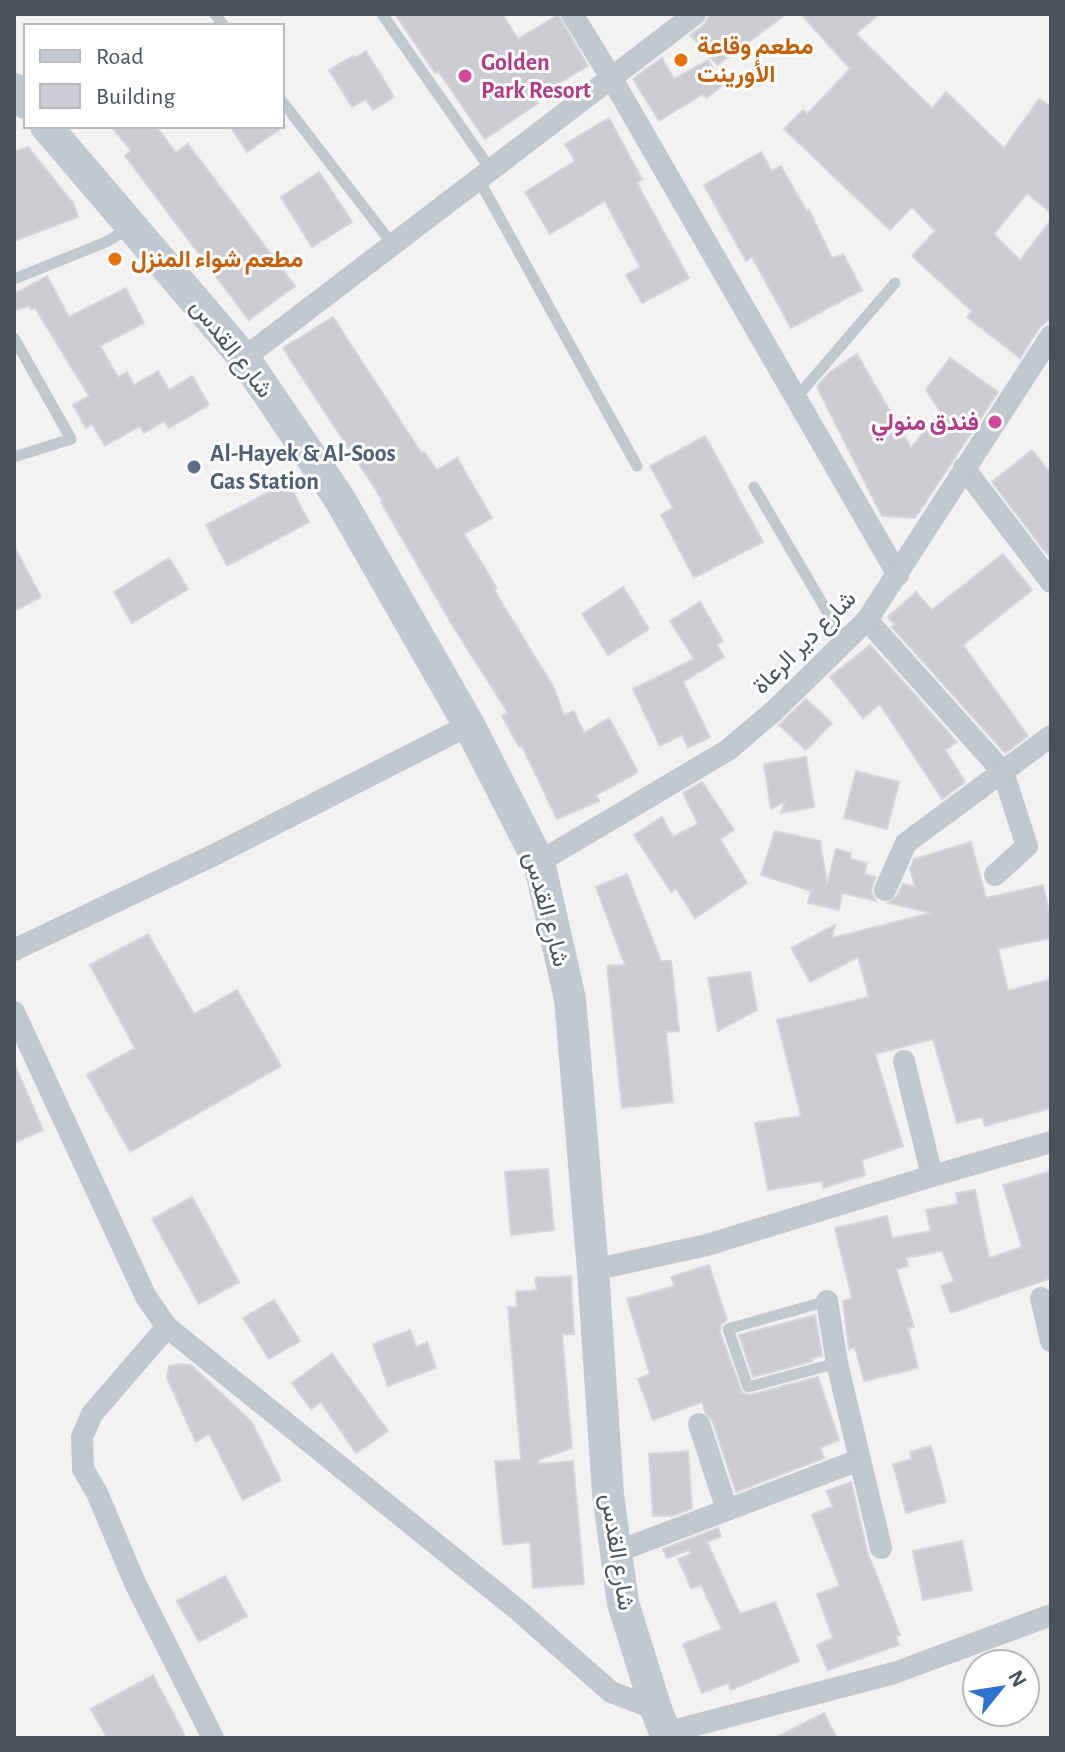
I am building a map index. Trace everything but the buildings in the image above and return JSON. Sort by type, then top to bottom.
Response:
[{"type":"main road","name":"شارع القدس","points":[[48,128],[244,358],[339,498],[469,725],[539,862],[570,999],[608,1494],[623,1603],[663,1727]]},
{"type":"street","points":[[572,14],[898,575]]},
{"type":"street","points":[[244,358],[695,14]]},
{"type":"street","name":"شارع دير الرعاة","points":[[539,862],[728,750],[775,710],[867,620],[1051,336]]},
{"type":"street","points":[[964,468],[1051,582]]},
{"type":"street","points":[[867,620],[1003,772],[1027,846],[995,875]]},
{"type":"street","points":[[14,950],[231,846],[469,725]]},
{"type":"street","points":[[885,890],[906,843],[1051,736]]},
{"type":"street","points":[[14,1012],[146,1297],[167,1327],[519,1611],[611,1692],[663,1727],[894,1673],[1051,1615]]},
{"type":"street","points":[[904,1061],[932,1176]]},
{"type":"street","points":[[593,1270],[707,1245],[1051,1142]]},
{"type":"street","points":[[1041,1298],[1051,1341]]},
{"type":"street","points":[[827,1301],[837,1363],[881,1548]]},
{"type":"street","points":[[167,1327],[92,1414],[82,1437],[83,1469],[97,1493],[135,1583],[213,1738]]},
{"type":"street","points":[[699,1424],[727,1510]]},
{"type":"street","points":[[616,1552],[859,1460]]},
{"type":"lane","points":[[382,14],[485,175],[637,466]]},
{"type":"lane","points":[[284,104],[393,245]]},
{"type":"lane","points":[[14,279],[106,242],[132,226]]},
{"type":"lane","points":[[796,398],[895,283]]},
{"type":"lane","points":[[14,338],[71,439],[14,457]]},
{"type":"lane","points":[[754,487],[845,642]]},
{"type":"lane","points":[[827,1301],[728,1329],[748,1387],[837,1363]]},
{"type":"place","name":"مطعم وقاعة الأورينت","points":[[681,60]]},
{"type":"place","name":"Golden Park Resort","points":[[465,76]]},
{"type":"place","name":"مطعم شواء المنزل","points":[[115,259]]},
{"type":"place","name":"فندق منولي","points":[[995,422]]},
{"type":"place","name":"Al-Hayek & Al-Soos Gas Station","points":[[194,467]]}]
